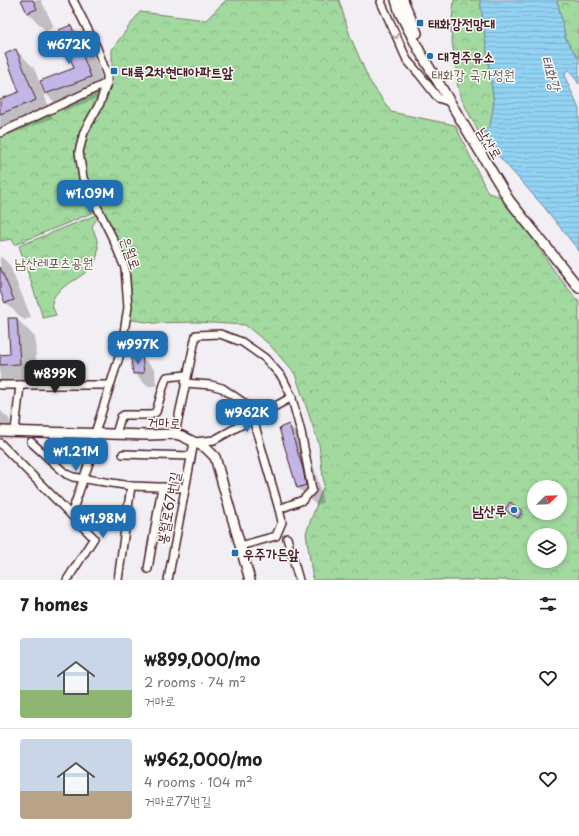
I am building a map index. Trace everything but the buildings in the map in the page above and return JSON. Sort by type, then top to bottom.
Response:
[{"type":"main road","name":"남산로","points":[[396,0],[400,14],[420,52],[508,200],[579,288]]},
{"type":"main road","name":"남산로","points":[[402,0],[422,46],[498,175],[522,211],[579,282]]},
{"type":"main road","name":"거마로","points":[[0,431],[174,434],[182,436],[206,448],[215,457],[250,580]]},
{"type":"street","points":[[0,133],[107,84],[107,75],[97,48],[73,0]]},
{"type":"street","points":[[382,0],[407,60],[438,98],[450,102]]},
{"type":"street","name":"은월로","points":[[71,515],[91,458],[95,433],[121,351],[128,307],[125,268],[114,241],[83,178],[79,152],[84,132],[100,103],[107,84]]},
{"type":"street","points":[[174,434],[196,335],[220,334],[242,342],[265,358],[282,377],[292,397],[301,432],[312,490],[303,500],[279,510]]},
{"type":"street","points":[[116,434],[121,416],[150,415],[156,412],[164,381],[167,377],[187,375]]},
{"type":"street","points":[[185,383],[211,385],[222,388],[244,403],[253,419],[282,522],[276,536],[240,546]]},
{"type":"street","points":[[0,385],[110,385]]},
{"type":"street","points":[[15,431],[20,385]]},
{"type":"street","points":[[194,442],[214,440],[292,397]]},
{"type":"street","points":[[31,442],[66,474],[84,479],[132,486],[185,488]]},
{"type":"street","name":"봉월로67번길","points":[[168,580],[194,442]]},
{"type":"street","points":[[0,443],[94,538],[67,580]]},
{"type":"street","points":[[123,454],[191,456]]},
{"type":"street","points":[[118,580],[132,486]]},
{"type":"street","points":[[148,569],[162,487]]},
{"type":"street","points":[[287,538],[299,580]]},
{"type":"green space","points":[[226,0],[339,0],[350,36],[369,80],[391,112],[455,125],[488,193],[505,198],[555,272],[579,302],[579,580],[313,580],[306,533],[324,485],[319,444],[295,374],[269,344],[245,325],[197,322],[153,323],[126,319],[129,267],[95,195],[83,178],[99,210],[14,245],[12,239],[0,241],[0,136],[106,87],[81,149],[112,82],[112,49],[140,12],[206,20]]},
{"type":"green space","name":"태화강 국가정원","points":[[454,0],[480,0],[494,103],[490,126],[480,135],[460,96],[457,82],[451,31]]},
{"type":"green space","points":[[557,0],[579,0],[579,59],[566,40]]},
{"type":"green space","name":"남산레포츠공원","points":[[101,213],[92,226],[97,239],[97,257],[86,272],[61,289],[55,296],[52,303],[56,315],[43,318],[19,246]]},
{"type":"water","name":"태화강","points":[[480,0],[557,0],[566,40],[579,59],[579,84],[569,70],[566,71],[565,77],[579,109],[579,251],[544,207],[480,135],[490,126],[494,103]]},
{"type":"place","name":"태화강전망대","points":[[420,23]]},
{"type":"place","name":"대경주유소","points":[[430,56]]},
{"type":"place","name":"대륙2차현대아파트앞","points":[[114,71]]},
{"type":"place","name":"남산루","points":[[514,510]]},
{"type":"place","name":"우주가든앞","points":[[235,553]]}]
